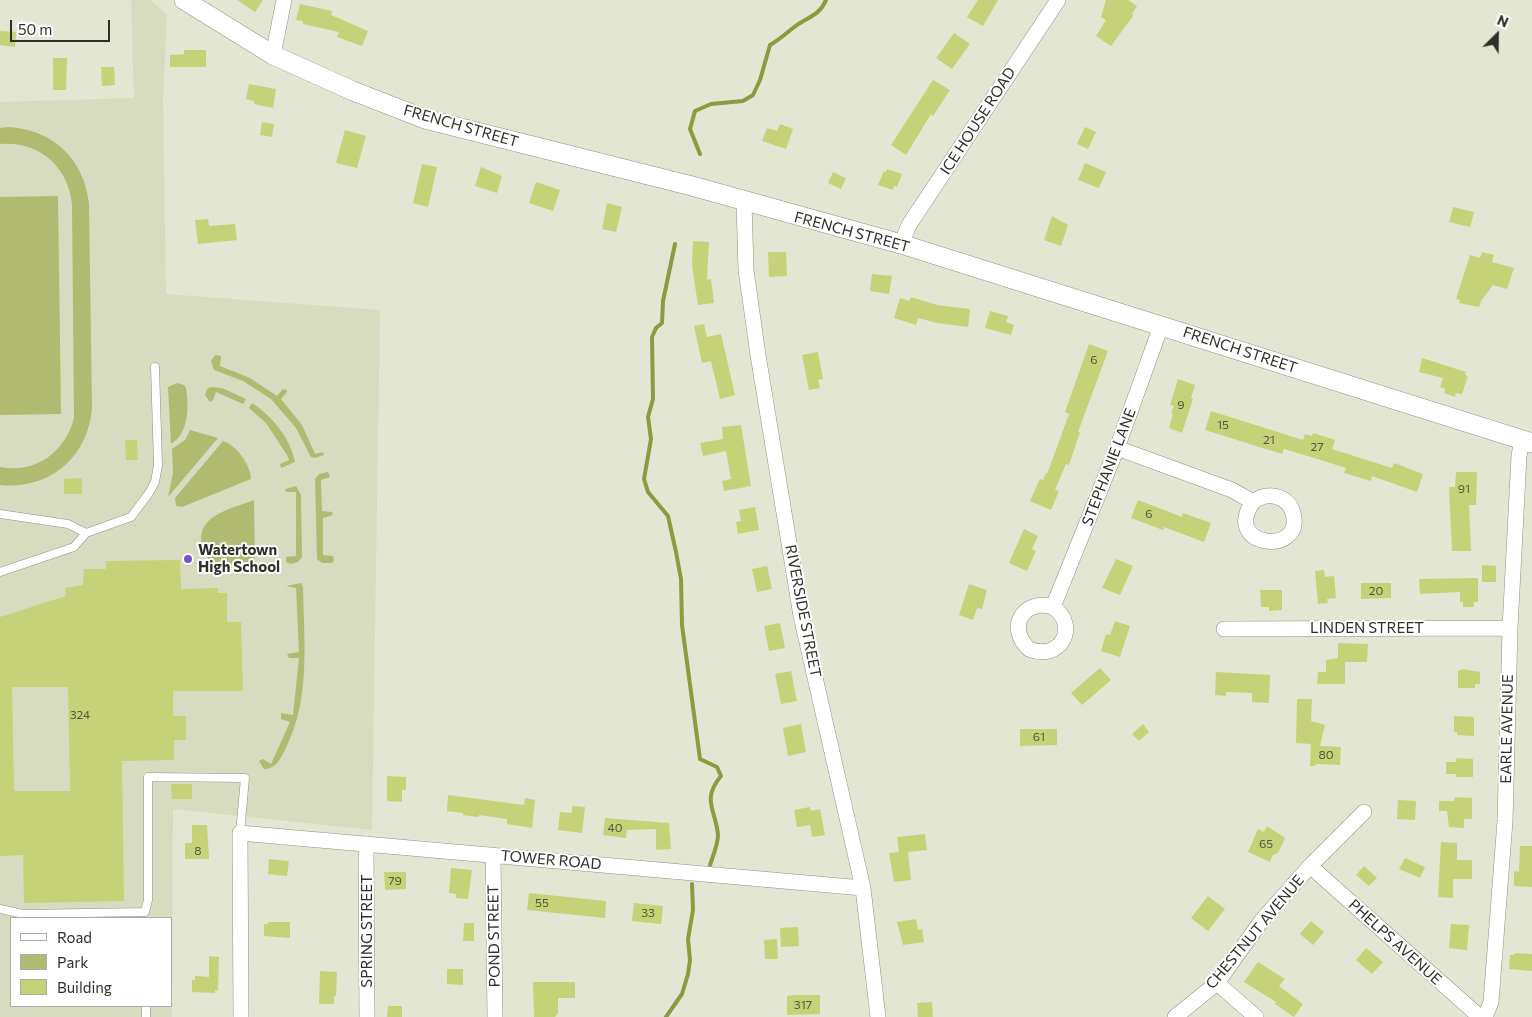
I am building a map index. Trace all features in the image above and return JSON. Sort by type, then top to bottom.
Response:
[{"type":"street","name":"FRENCH STREET","points":[[184,0],[273,55],[353,91],[425,119],[692,186],[744,202],[901,244],[1527,441]]},
{"type":"street","points":[[273,55],[284,0]]},
{"type":"street","name":"ICE HOUSE ROAD","points":[[901,244],[909,225],[1058,0]]},
{"type":"street","name":"RIVERSIDE STREET","points":[[744,202],[746,270],[758,355],[802,616],[863,888],[878,1017]]},
{"type":"street","name":"STEPHANIE LANE","points":[[1053,607],[1117,448],[1161,326]]},
{"type":"street","name":"EARLE AVENUE","points":[[1485,1017],[1491,1002],[1505,821],[1510,628],[1519,456],[1527,441]]},
{"type":"street","points":[[1117,448],[1232,490],[1253,502]]},
{"type":"street","name":"LINDEN STREET","points":[[1224,629],[1510,628]]},
{"type":"street","name":"CHESTNUT AVENUE","points":[[1175,1017],[1217,983],[1262,920],[1310,866],[1364,812]]},
{"type":"street","points":[[240,833],[241,1017]]},
{"type":"street","name":"TOWER ROAD","points":[[240,833],[863,888]]},
{"type":"street","name":"SPRING STREET","points":[[366,844],[367,1017]]},
{"type":"street","name":"POND STREET","points":[[493,855],[496,1017]]},
{"type":"street","name":"PHELPS AVENUE","points":[[1310,866],[1480,1017]]},
{"type":"street","points":[[1217,983],[1256,1017]]},
{"type":"lane","points":[[0,572],[74,547],[86,532],[131,517],[155,482],[158,465],[154,367]]},
{"type":"lane","points":[[0,514],[68,524],[86,532]]},
{"type":"lane","points":[[0,909],[24,914],[145,915],[148,900],[148,777],[245,778],[240,833]]},
{"type":"shaded area","name":"Watertown High School","points":[[131,0],[150,0],[167,14],[163,101],[166,294],[380,310],[372,830],[173,809],[172,1017],[0,1017],[0,102],[134,98]]},
{"type":"green space","points":[[0,128],[24,129],[39,134],[53,141],[64,150],[81,173],[89,204],[92,408],[89,426],[83,442],[74,456],[63,467],[50,476],[18,485],[0,485],[0,467],[25,467],[37,464],[47,458],[64,441],[74,418],[72,204],[65,178],[49,159],[27,147],[14,144],[0,144]]},
{"type":"green space","points":[[58,196],[61,414],[0,415],[0,197]]},
{"type":"green space","points":[[215,355],[221,356],[220,366],[250,378],[277,396],[283,389],[287,390],[281,399],[302,425],[315,454],[323,452],[324,455],[315,458],[311,457],[296,428],[271,399],[243,381],[214,370],[211,361]]},
{"type":"green space","points":[[177,383],[184,385],[186,388],[187,411],[181,433],[171,444],[168,387]]},
{"type":"green space","points":[[211,387],[222,388],[246,399],[243,404],[216,392],[213,400],[210,402],[205,395],[207,389]]},
{"type":"green space","points":[[252,403],[267,414],[280,429],[293,453],[295,462],[281,468],[280,464],[289,460],[287,455],[266,423],[249,408]]},
{"type":"green space","points":[[190,430],[218,438],[168,497],[173,473],[172,449],[185,440]]},
{"type":"green space","points":[[223,441],[228,443],[242,456],[246,462],[251,479],[182,507],[176,506],[175,498]]},
{"type":"green space","points":[[328,472],[330,477],[321,480],[322,511],[332,512],[333,515],[323,518],[323,555],[333,556],[334,560],[332,563],[322,563],[317,559],[315,479],[319,474]]},
{"type":"green space","points":[[296,486],[301,495],[302,557],[298,562],[291,564],[286,562],[286,557],[296,556],[296,492],[286,492],[285,489]]},
{"type":"green space","points":[[254,500],[255,565],[224,566],[211,561],[205,554],[201,543],[202,531],[206,524],[212,518],[228,509]]},
{"type":"green space","points":[[301,583],[303,587],[305,649],[299,711],[293,731],[281,757],[275,765],[264,769],[259,761],[263,759],[271,764],[290,722],[281,719],[281,713],[293,715],[299,658],[289,658],[287,654],[299,652],[296,588],[286,586]]},
{"type":"building","points":[[237,0],[263,0],[255,12]]},
{"type":"building","points":[[978,0],[998,0],[983,26],[967,17]]},
{"type":"building","points":[[1106,0],[1128,0],[1137,6],[1132,14],[1133,16],[1111,46],[1096,36],[1106,20],[1101,17]]},
{"type":"building","points":[[300,4],[332,11],[331,15],[368,31],[362,46],[337,37],[339,32],[303,24],[303,21],[296,20]]},
{"type":"building","points":[[0,31],[16,32],[15,47],[0,45]]},
{"type":"building","points":[[954,33],[970,44],[952,69],[936,58]]},
{"type":"building","points":[[184,50],[206,50],[206,67],[170,67],[170,55],[184,54]]},
{"type":"building","points":[[53,58],[67,58],[66,90],[53,90]]},
{"type":"building","points":[[101,67],[114,67],[115,85],[102,86]]},
{"type":"building","points":[[933,80],[950,90],[933,116],[931,114],[906,155],[891,145]]},
{"type":"building","points":[[249,84],[276,89],[273,108],[254,104],[254,101],[246,99]]},
{"type":"building","points":[[262,122],[274,124],[272,137],[260,135]]},
{"type":"building","points":[[780,124],[793,129],[786,149],[762,141],[767,128],[777,131]]},
{"type":"building","points":[[1085,127],[1096,132],[1088,149],[1077,144]]},
{"type":"building","points":[[345,130],[366,136],[357,168],[336,163]]},
{"type":"building","points":[[1085,163],[1106,172],[1099,188],[1078,180]]},
{"type":"building","points":[[422,164],[437,167],[428,207],[413,203]]},
{"type":"building","points":[[481,167],[502,176],[497,193],[475,186]]},
{"type":"building","points":[[887,169],[902,174],[897,187],[894,186],[893,190],[878,185],[884,171],[886,172]]},
{"type":"building","points":[[833,172],[846,178],[841,189],[828,183]]},
{"type":"building","points":[[536,182],[560,190],[553,211],[529,203]]},
{"type":"building","points":[[607,203],[622,207],[616,232],[602,229]]},
{"type":"building","points":[[1453,207],[1474,212],[1470,227],[1449,222]]},
{"type":"building","points":[[1052,216],[1068,225],[1061,246],[1044,240]]},
{"type":"building","points":[[208,219],[209,226],[235,224],[237,240],[198,244],[195,220]]},
{"type":"building","points":[[693,241],[709,242],[707,280],[711,279],[714,303],[698,305],[692,266]]},
{"type":"building","points":[[768,252],[786,252],[787,276],[769,277]]},
{"type":"building","points":[[1482,252],[1494,255],[1492,262],[1514,268],[1507,289],[1493,285],[1481,301],[1479,307],[1459,303],[1460,300],[1456,299],[1470,255],[1480,258]]},
{"type":"building","points":[[872,274],[892,276],[889,294],[870,291]]},
{"type":"building","points":[[911,297],[937,305],[970,309],[968,327],[937,323],[918,318],[916,325],[894,318],[900,298],[909,301]]},
{"type":"building","points":[[990,311],[1008,316],[1006,322],[1014,325],[1011,335],[985,328]]},
{"type":"building","points":[[704,324],[707,337],[721,334],[735,395],[720,399],[711,361],[702,363],[694,326]]},
{"type":"building","points":[[1089,344],[1108,351],[1078,432],[1080,432],[1069,465],[1066,464],[1055,490],[1059,491],[1051,510],[1030,501],[1040,479],[1043,480],[1047,474],[1069,414],[1065,412]]},
{"type":"building","points":[[818,352],[823,379],[818,380],[820,388],[809,390],[802,355]]},
{"type":"building","points":[[1422,358],[1466,372],[1465,375],[1468,376],[1462,394],[1456,393],[1455,397],[1444,393],[1445,389],[1440,387],[1443,378],[1419,372]]},
{"type":"building","points":[[1178,379],[1195,385],[1191,398],[1193,399],[1182,433],[1169,428],[1174,406],[1170,405]]},
{"type":"building","points":[[1211,411],[1303,440],[1305,434],[1312,436],[1313,433],[1335,440],[1332,449],[1392,468],[1394,463],[1423,474],[1417,492],[1372,476],[1371,481],[1344,473],[1346,468],[1284,449],[1282,454],[1205,430]]},
{"type":"building","points":[[741,425],[751,486],[724,491],[722,481],[731,479],[726,451],[703,456],[700,443],[723,439],[722,427]]},
{"type":"building","points":[[125,440],[137,440],[138,460],[126,460]]},
{"type":"building","points":[[1456,472],[1477,472],[1476,505],[1469,505],[1471,551],[1452,551],[1449,487],[1455,487]]},
{"type":"building","points":[[82,478],[82,494],[64,494],[64,479]]},
{"type":"building","points":[[1138,500],[1182,517],[1183,513],[1211,523],[1204,542],[1164,527],[1163,530],[1131,518]]},
{"type":"building","points":[[755,507],[759,530],[738,534],[736,522],[741,521],[739,510]]},
{"type":"building","points":[[1024,529],[1038,536],[1032,549],[1036,551],[1027,571],[1009,563]]},
{"type":"building","points":[[1116,559],[1133,566],[1120,595],[1102,588]]},
{"type":"building","points":[[180,560],[181,589],[218,588],[218,593],[227,593],[227,622],[241,622],[243,691],[173,691],[173,716],[186,716],[186,740],[174,740],[174,760],[122,761],[124,901],[24,903],[23,855],[0,856],[0,617],[66,596],[65,588],[83,585],[84,569],[106,569],[106,561]],"holes":[[[12,687],[68,687],[70,791],[14,791]]]},
{"type":"building","points":[[1482,565],[1496,566],[1496,582],[1482,582]]},
{"type":"building","points":[[767,566],[772,589],[757,592],[752,569]]},
{"type":"building","points":[[1324,570],[1325,577],[1334,576],[1336,598],[1327,599],[1328,603],[1318,604],[1315,571]]},
{"type":"building","points":[[1478,578],[1478,602],[1474,602],[1474,607],[1463,607],[1463,602],[1460,602],[1460,592],[1420,594],[1419,579]]},
{"type":"building","points":[[1361,583],[1391,583],[1391,598],[1361,599]]},
{"type":"building","points":[[969,584],[987,590],[982,609],[977,608],[973,620],[959,615]]},
{"type":"building","points":[[1260,590],[1282,590],[1282,610],[1269,611],[1269,607],[1261,607]]},
{"type":"building","points":[[1115,621],[1130,626],[1120,657],[1101,651],[1106,634],[1110,635]]},
{"type":"building","points":[[780,623],[785,648],[769,651],[764,626]]},
{"type":"building","points":[[1338,643],[1368,644],[1367,662],[1345,662],[1345,684],[1317,684],[1318,672],[1326,672],[1326,660],[1338,658]]},
{"type":"building","points":[[1100,668],[1111,680],[1082,705],[1071,693]]},
{"type":"building","points":[[1462,669],[1480,672],[1480,684],[1475,684],[1475,688],[1458,688],[1458,671]]},
{"type":"building","points":[[791,671],[797,701],[781,704],[775,674]]},
{"type":"building","points":[[1216,672],[1270,675],[1269,703],[1252,702],[1252,693],[1226,692],[1226,696],[1215,695]]},
{"type":"building","points":[[1297,699],[1312,699],[1311,721],[1325,725],[1320,746],[1341,747],[1340,765],[1316,764],[1315,766],[1310,766],[1311,744],[1296,743]]},
{"type":"building","points":[[1454,716],[1474,717],[1474,736],[1457,735],[1457,732],[1454,732]]},
{"type":"building","points":[[801,724],[806,752],[788,756],[783,728]]},
{"type":"building","points":[[1143,724],[1149,732],[1139,741],[1132,734]]},
{"type":"building","points":[[1020,729],[1057,729],[1057,745],[1020,746]]},
{"type":"building","points":[[1456,758],[1473,759],[1473,777],[1456,777],[1456,774],[1446,774],[1446,762],[1456,762]]},
{"type":"building","points":[[387,776],[406,777],[406,790],[402,790],[402,802],[387,801]]},
{"type":"building","points":[[171,784],[192,784],[192,799],[172,799]]},
{"type":"building","points":[[448,795],[524,805],[525,798],[535,800],[532,828],[507,824],[507,819],[463,815],[463,813],[447,811]]},
{"type":"building","points":[[1455,797],[1472,798],[1472,819],[1464,819],[1464,828],[1449,827],[1447,811],[1439,811],[1439,801],[1454,801]]},
{"type":"building","points":[[1398,800],[1416,801],[1415,820],[1397,819]]},
{"type":"building","points":[[572,806],[585,807],[582,833],[558,830],[560,812],[572,813]]},
{"type":"building","points":[[810,807],[811,811],[820,809],[825,835],[812,837],[810,825],[797,827],[794,810]]},
{"type":"building","points":[[605,818],[669,823],[671,849],[656,850],[656,829],[627,830],[626,838],[603,835]]},
{"type":"building","points":[[192,825],[207,825],[209,859],[185,859],[185,843],[192,843]]},
{"type":"building","points":[[1267,826],[1285,838],[1278,853],[1273,855],[1270,862],[1248,852],[1258,829],[1264,832]]},
{"type":"building","points":[[925,834],[927,850],[908,852],[911,880],[894,882],[889,853],[899,852],[897,837]]},
{"type":"building","points":[[1441,842],[1457,843],[1457,860],[1472,860],[1472,879],[1453,879],[1453,898],[1438,897]]},
{"type":"building","points":[[1520,846],[1532,846],[1532,887],[1514,886],[1514,871],[1519,872]]},
{"type":"building","points":[[1405,858],[1425,867],[1420,878],[1399,869]]},
{"type":"building","points":[[269,859],[289,861],[287,876],[268,874]]},
{"type":"building","points":[[1364,866],[1377,878],[1369,886],[1356,875]]},
{"type":"building","points":[[451,868],[472,870],[468,899],[456,898],[456,894],[449,893]]},
{"type":"building","points":[[384,872],[406,872],[406,889],[385,890]]},
{"type":"building","points":[[529,893],[606,901],[605,918],[527,910]]},
{"type":"building","points":[[1208,896],[1225,909],[1208,931],[1191,918]]},
{"type":"building","points":[[634,903],[663,906],[661,924],[632,921]]},
{"type":"building","points":[[916,919],[918,930],[922,929],[924,942],[903,945],[897,922]]},
{"type":"building","points":[[1311,921],[1324,932],[1313,945],[1300,934]]},
{"type":"building","points":[[268,922],[290,922],[290,938],[264,936],[264,924],[268,924]]},
{"type":"building","points":[[464,923],[474,923],[474,941],[463,941]]},
{"type":"building","points":[[1451,924],[1469,925],[1467,950],[1449,948]]},
{"type":"building","points":[[798,927],[799,946],[781,947],[780,928]]},
{"type":"building","points":[[777,939],[778,959],[765,959],[764,940]]},
{"type":"building","points":[[1366,948],[1383,962],[1372,974],[1356,960]]},
{"type":"building","points":[[1515,953],[1532,954],[1532,971],[1509,969],[1510,955]]},
{"type":"building","points":[[209,956],[219,957],[218,991],[215,990],[215,993],[192,992],[192,980],[195,980],[195,976],[209,977]]},
{"type":"building","points":[[1258,962],[1285,979],[1279,986],[1303,1004],[1294,1017],[1275,1004],[1276,1002],[1244,982]]},
{"type":"building","points":[[447,969],[463,969],[463,985],[447,984]]},
{"type":"building","points":[[320,971],[337,972],[334,1004],[319,1004]]},
{"type":"building","points":[[533,982],[575,982],[575,998],[558,998],[558,1013],[555,1017],[534,1017]]},
{"type":"building","points":[[820,995],[820,1014],[787,1015],[787,996]]},
{"type":"building","points":[[932,1002],[933,1017],[918,1017],[917,1003]]},
{"type":"building","points":[[388,1006],[402,1006],[402,1017],[387,1017]]},
{"type":"waterway","points":[[700,154],[690,129],[695,111],[711,104],[743,101],[753,95],[760,80],[770,45],[820,10],[826,0]]},
{"type":"waterway","points":[[675,244],[663,301],[662,323],[656,328],[652,337],[653,399],[648,417],[651,439],[644,479],[648,492],[668,516],[676,552],[681,579],[682,625],[700,759],[717,767],[721,776],[715,784],[711,799],[718,835],[710,865]]},
{"type":"waterway","points":[[666,1017],[682,994],[688,974],[690,960],[688,939],[693,910],[692,884]]},
{"type":"place","name":"Watertown High School","points":[[188,559]]}]
